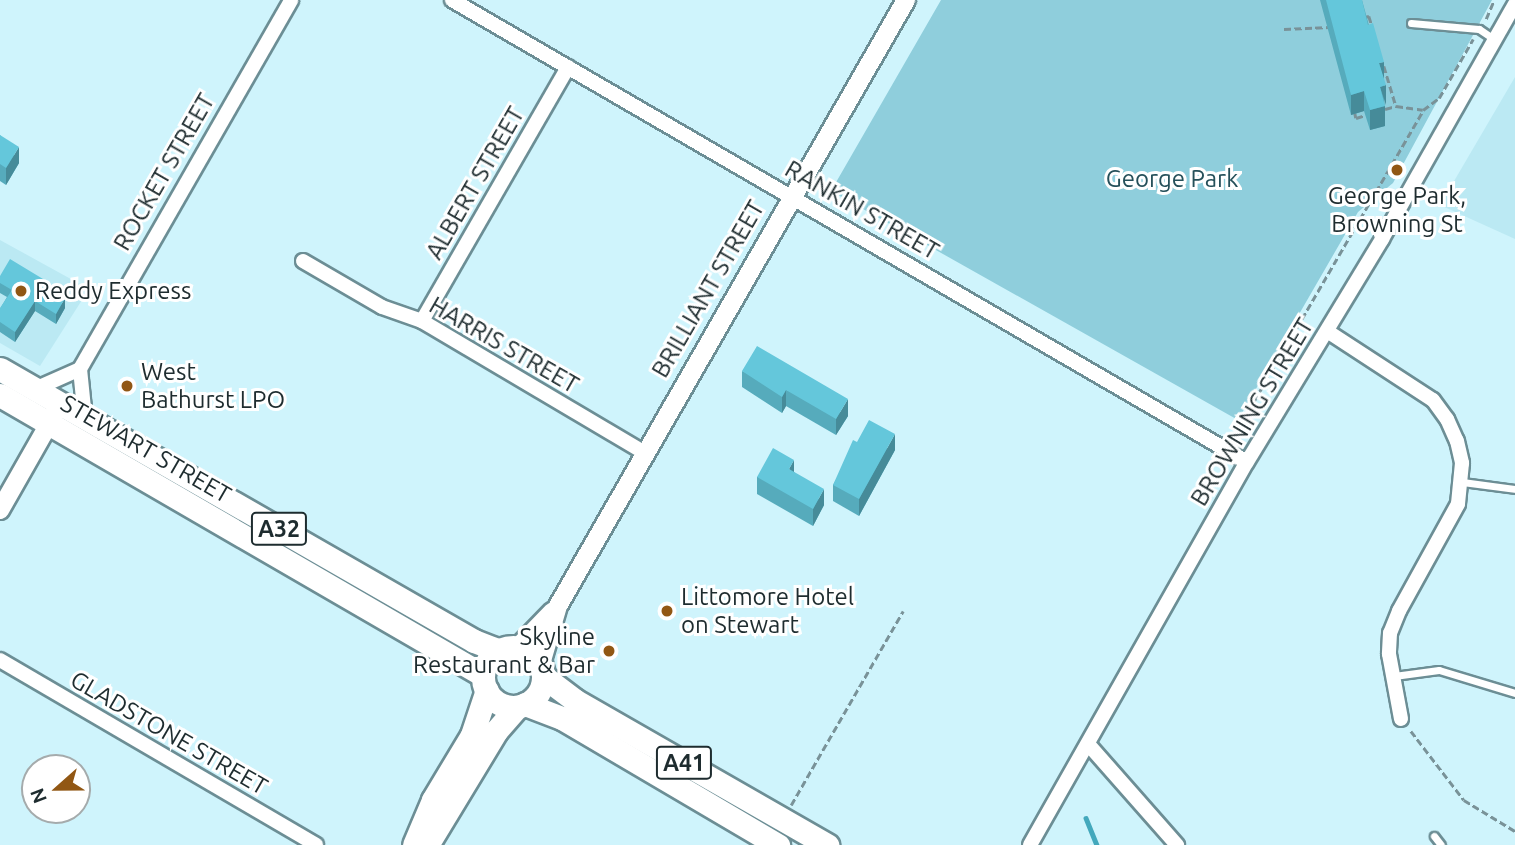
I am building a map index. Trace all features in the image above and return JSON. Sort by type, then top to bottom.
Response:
[{"type":"highway","name":"STEWART STREET","points":[[0,369],[35,389],[55,413],[485,682]]},
{"type":"highway","name":"STEWART STREET","points":[[0,396],[55,413],[85,418],[474,642],[508,649]]},
{"type":"highway","points":[[414,845],[433,800],[472,735],[485,682],[487,661],[508,649]]},
{"type":"highway","name":"A32","points":[[508,649],[533,654],[542,671]]},
{"type":"highway","points":[[427,845],[495,731],[521,705],[539,693],[542,671]]},
{"type":"highway","name":"A41","points":[[542,671],[574,700],[827,845]]},
{"type":"highway","name":"A32","points":[[485,682],[499,704],[521,705]]},
{"type":"highway","name":"A41","points":[[521,705],[562,718],[778,845]]},
{"type":"street","name":"ROCKET STREET","points":[[80,369],[291,0]]},
{"type":"street","name":"RANKIN STREET","points":[[452,0],[1247,462]]},
{"type":"street","name":"BRILLIANT STREET","points":[[542,671],[558,606],[906,0]]},
{"type":"street","name":"BROWNING STREET","points":[[1030,845],[1247,462],[1327,331],[1515,4]]},
{"type":"street","name":"ALBERT STREET","points":[[422,321],[568,67]]},
{"type":"street","name":"HARRIS STREET","points":[[303,261],[382,307],[422,321],[645,453]]},
{"type":"street","points":[[1327,331],[1433,400],[1447,419],[1457,441],[1462,482],[1458,504],[1399,611],[1391,633],[1392,677],[1401,719]]},
{"type":"street","points":[[35,389],[80,369],[85,418]]},
{"type":"street","points":[[0,510],[55,413]]},
{"type":"street","name":"BRILLIANT STREET","points":[[508,649],[558,606]]},
{"type":"street","name":"GLADSTONE STREET","points":[[0,660],[316,845]]},
{"type":"street","points":[[1088,744],[1177,845]]},
{"type":"lane","points":[[1411,23],[1479,29],[1494,39]]},
{"type":"lane","points":[[1462,482],[1515,489]]},
{"type":"lane","points":[[1392,677],[1439,670],[1515,694]]},
{"type":"lane","points":[[1434,836],[1441,845]]},
{"type":"path","points":[[1226,449],[1423,110],[1439,97],[1494,0]]},
{"type":"path","points":[[1356,20],[1369,16],[1373,29]]},
{"type":"path","points":[[1284,29],[1330,27]]},
{"type":"path","points":[[1380,55],[1395,106]]},
{"type":"path","points":[[1353,105],[1356,118],[1369,114]]},
{"type":"path","points":[[1382,110],[1395,106],[1423,110]]},
{"type":"path","points":[[783,820],[903,611]]},
{"type":"path","points":[[1401,719],[1464,800],[1515,831]]},
{"type":"shaded area","points":[[1515,77],[1515,239],[1440,205]]},
{"type":"shaded area","points":[[0,240],[89,289],[40,366],[0,343]]},
{"type":"green space","name":"George Park","points":[[941,0],[1492,0],[1393,183],[1358,212],[1238,420],[831,191]]},
{"type":"building","points":[[1326,0],[1362,0],[1368,25],[1373,23],[1384,62],[1379,63],[1386,85],[1380,87],[1385,106],[1370,110],[1364,91],[1351,95]]},
{"type":"building","points":[[0,135],[19,147],[6,168],[0,164]]},
{"type":"building","points":[[10,259],[43,279],[40,283],[65,298],[56,314],[35,301],[15,332],[0,322],[0,308],[12,290],[0,283],[0,276]]},
{"type":"building","points":[[757,346],[848,399],[836,419],[786,390],[782,397],[742,371]]},
{"type":"building","points":[[869,420],[895,434],[859,499],[833,485],[853,440],[857,442]]},
{"type":"building","points":[[773,448],[794,460],[789,469],[824,489],[813,509],[757,477]]},
{"type":"waterway","points":[[1086,818],[1097,845]]},
{"type":"place","name":"George Park, Browning St","points":[[1397,170]]},
{"type":"place","name":"Reddy Express","points":[[21,291]]},
{"type":"place","name":"West Bathurst LPO","points":[[127,386]]},
{"type":"place","name":"Littomore Hotel on Stewart","points":[[667,611]]},
{"type":"place","name":"Skyline Restaurant & Bar","points":[[609,651]]}]
